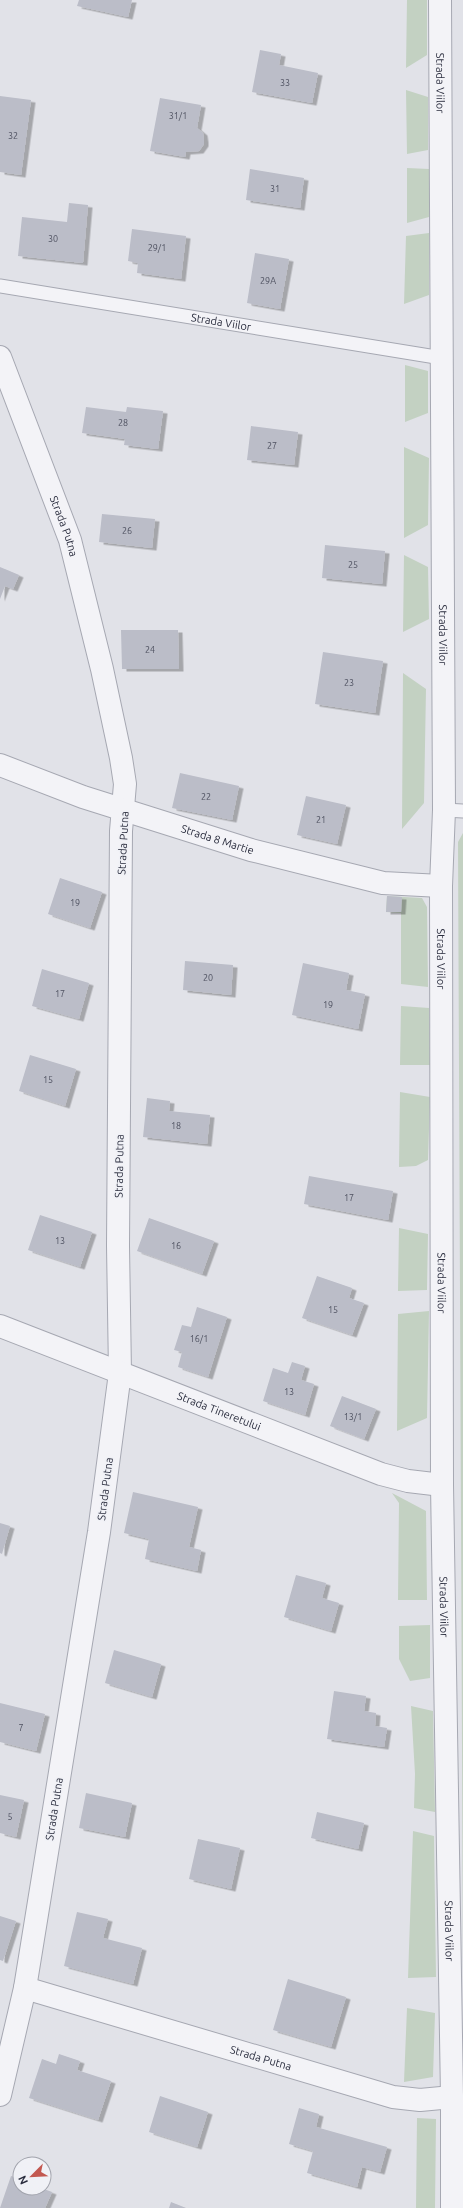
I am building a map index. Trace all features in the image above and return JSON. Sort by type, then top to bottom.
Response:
[{"type":"street","name":"Strada Viilor","points":[[440,0],[442,358],[454,810],[441,886],[442,1485],[452,2097],[452,2208]]},
{"type":"street","name":"Strada Putna","points":[[0,357],[70,540],[102,669],[125,784],[121,831],[118,1246],[120,1373],[98,1540],[25,1988],[0,2095]]},
{"type":"street","name":"Strada 8 Martie","points":[[0,765],[83,797],[251,850],[383,883],[441,886]]},
{"type":"street","name":"Strada Tineretului","points":[[0,1326],[381,1474],[408,1481],[442,1485]]},
{"type":"street","name":"Strada Putna","points":[[25,1988],[393,2097],[420,2100],[452,2097]]},
{"type":"lane","name":"Strada Viilor","points":[[0,286],[442,358]]},
{"type":"green space","points":[[407,0],[427,0],[427,55],[406,68]]},
{"type":"green space","points":[[406,90],[428,97],[428,150],[407,154]]},
{"type":"green space","points":[[407,168],[429,169],[429,217],[407,223]]},
{"type":"green space","points":[[429,233],[429,295],[404,304],[406,236]]},
{"type":"green space","points":[[405,365],[428,371],[428,413],[405,422]]},
{"type":"green space","points":[[404,447],[429,458],[428,525],[404,538]]},
{"type":"green space","points":[[404,555],[428,567],[429,619],[403,632]]},
{"type":"green space","points":[[403,673],[426,689],[424,803],[402,829]]},
{"type":"green space","points":[[463,833],[463,1972],[458,842]]},
{"type":"green space","points":[[387,896],[422,898],[427,907],[428,987],[401,984],[401,913],[386,912]]},
{"type":"green space","points":[[401,1006],[429,1008],[430,1065],[400,1065]]},
{"type":"green space","points":[[400,1092],[430,1097],[428,1160],[416,1166],[399,1167]]},
{"type":"green space","points":[[399,1228],[428,1234],[427,1290],[398,1291]]},
{"type":"green space","points":[[429,1311],[427,1418],[397,1431],[398,1314]]},
{"type":"green space","points":[[392,1493],[426,1511],[427,1600],[398,1600],[399,1503]]},
{"type":"green space","points":[[430,1625],[430,1678],[410,1681],[399,1659],[399,1626]]},
{"type":"green space","points":[[411,1706],[433,1711],[435,1812],[414,1808],[415,1774]]},
{"type":"green space","points":[[413,1831],[434,1836],[436,1977],[408,1978]]},
{"type":"green space","points":[[407,2008],[435,2013],[433,2077],[404,2082]]},
{"type":"green space","points":[[417,2118],[436,2119],[435,2208],[416,2208]]},
{"type":"building","points":[[79,0],[132,0],[128,17],[77,6]]},
{"type":"building","points":[[260,50],[281,54],[279,65],[318,73],[312,103],[252,92]]},
{"type":"building","points":[[0,96],[31,100],[21,175],[0,172]]},
{"type":"building","points":[[160,98],[201,105],[197,128],[203,133],[204,144],[199,151],[186,152],[185,157],[150,151]]},
{"type":"building","points":[[250,169],[304,178],[300,208],[246,200]]},
{"type":"building","points":[[69,203],[88,205],[83,263],[18,256],[22,217],[67,222]]},
{"type":"building","points":[[132,229],[186,236],[181,279],[137,273],[138,263],[128,261]]},
{"type":"building","points":[[255,253],[289,259],[280,309],[247,303]]},
{"type":"building","points":[[86,407],[126,412],[127,407],[163,411],[158,449],[124,445],[125,439],[82,433]]},
{"type":"building","points":[[251,426],[298,432],[294,465],[247,460]]},
{"type":"building","points":[[102,514],[155,519],[152,548],[99,542]]},
{"type":"building","points":[[325,545],[385,551],[382,584],[322,578]]},
{"type":"building","points":[[0,567],[19,575],[13,589],[5,586],[0,599]]},
{"type":"building","points":[[121,630],[178,630],[179,669],[122,669]]},
{"type":"building","points":[[323,652],[383,661],[375,713],[315,704]]},
{"type":"building","points":[[180,773],[239,786],[232,820],[172,808]]},
{"type":"building","points":[[306,796],[346,805],[337,844],[297,835]]},
{"type":"building","points":[[60,878],[102,892],[90,928],[48,914]]},
{"type":"building","points":[[387,896],[402,897],[401,912],[386,912]]},
{"type":"building","points":[[185,961],[233,965],[231,995],[183,990]]},
{"type":"building","points":[[303,963],[349,973],[346,990],[365,994],[358,1029],[292,1015]]},
{"type":"building","points":[[42,969],[89,983],[79,1019],[32,1006]]},
{"type":"building","points":[[30,1055],[76,1069],[65,1106],[19,1091]]},
{"type":"building","points":[[147,1098],[170,1101],[169,1111],[210,1115],[207,1144],[143,1137]]},
{"type":"building","points":[[309,1176],[393,1191],[388,1220],[304,1204]]},
{"type":"building","points":[[40,1215],[92,1232],[80,1267],[28,1250]]},
{"type":"building","points":[[149,1218],[214,1241],[202,1274],[137,1251]]},
{"type":"building","points":[[317,1276],[352,1288],[349,1298],[364,1303],[352,1335],[302,1318]]},
{"type":"building","points":[[197,1307],[227,1317],[208,1377],[178,1367],[182,1352],[174,1350],[182,1325],[191,1327]]},
{"type":"building","points":[[292,1362],[305,1366],[301,1380],[314,1384],[305,1415],[263,1401],[273,1368],[288,1373]]},
{"type":"building","points":[[342,1396],[376,1409],[364,1439],[330,1426]]},
{"type":"building","points":[[133,1492],[198,1507],[189,1547],[201,1550],[197,1571],[145,1559],[149,1539],[124,1533]]},
{"type":"building","points":[[0,1523],[10,1526],[2,1554],[0,1553]]},
{"type":"building","points":[[296,1575],[326,1583],[322,1598],[339,1603],[331,1631],[284,1617]]},
{"type":"building","points":[[114,1650],[161,1664],[152,1697],[105,1683]]},
{"type":"building","points":[[334,1691],[366,1696],[364,1711],[376,1713],[375,1726],[387,1728],[384,1747],[327,1739]]},
{"type":"building","points":[[0,1703],[45,1714],[36,1751],[0,1742]]},
{"type":"building","points":[[86,1793],[132,1803],[125,1837],[79,1828]]},
{"type":"building","points":[[0,1795],[24,1800],[16,1837],[0,1833]]},
{"type":"building","points":[[317,1812],[364,1823],[358,1849],[311,1838]]},
{"type":"building","points":[[198,1839],[240,1848],[231,1889],[189,1879]]},
{"type":"building","points":[[77,1912],[108,1919],[103,1938],[142,1948],[133,1984],[64,1966]]},
{"type":"building","points":[[0,1916],[16,1921],[3,1961],[0,1960]]},
{"type":"building","points":[[288,1979],[346,1997],[331,2047],[273,2030]]},
{"type":"building","points":[[59,2054],[80,2061],[77,2070],[111,2081],[98,2120],[29,2098],[42,2059],[56,2064]]},
{"type":"building","points":[[160,2096],[208,2112],[197,2147],[149,2132]]},
{"type":"building","points":[[299,2108],[319,2114],[316,2127],[387,2147],[380,2172],[362,2167],[357,2187],[307,2173],[313,2151],[289,2144]]},
{"type":"building","points":[[11,2176],[12,2196],[50,2196],[45,2208],[0,2208]]},
{"type":"building","points":[[171,2202],[186,2208],[169,2208]]}]
